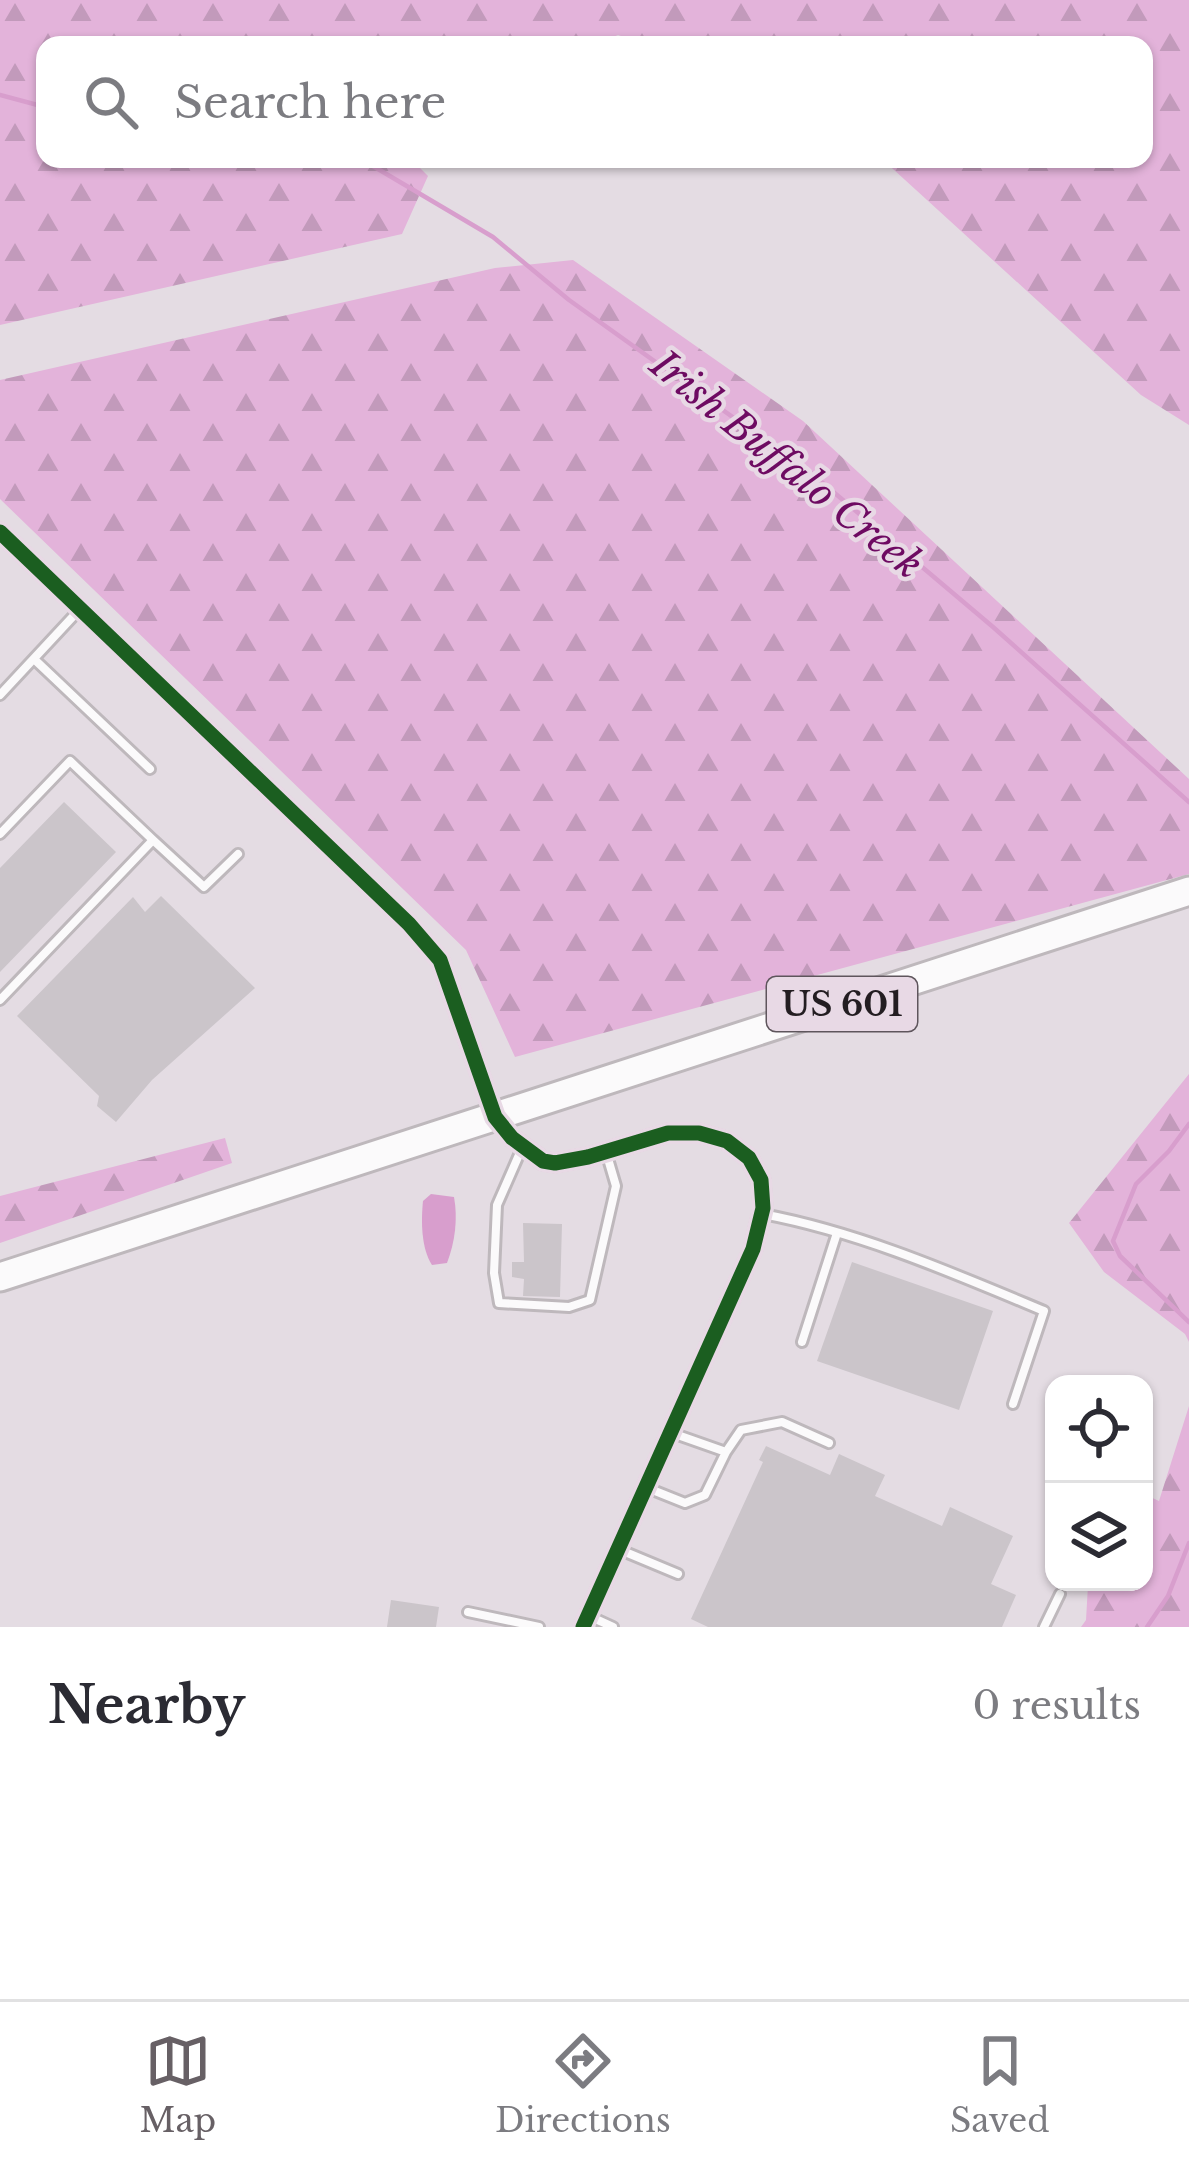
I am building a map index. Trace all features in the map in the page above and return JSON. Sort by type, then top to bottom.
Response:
[{"type":"highway","name":"US 601","points":[[0,1276],[1189,891]]},
{"type":"street","points":[[0,532],[393,908],[440,960],[495,1117],[522,1148],[555,1163],[668,1132],[699,1133],[727,1141],[756,1167],[764,1192],[762,1214],[744,1270],[585,1621]]},
{"type":"lane","points":[[0,695],[80,609]]},
{"type":"lane","points":[[34,659],[150,769]]},
{"type":"lane","points":[[0,834],[70,761],[204,887],[238,854]]},
{"type":"lane","points":[[0,1000],[153,840]]},
{"type":"lane","points":[[522,1148],[496,1205],[494,1273],[499,1303],[569,1306],[590,1300],[616,1186],[606,1151]]},
{"type":"lane","points":[[762,1214],[797,1220],[922,1262],[1044,1311],[1013,1404]]},
{"type":"lane","points":[[802,1342],[837,1233]]},
{"type":"lane","points":[[645,1487],[686,1503],[705,1495],[741,1430],[782,1422],[829,1443]]},
{"type":"lane","points":[[670,1432],[727,1452]]},
{"type":"lane","points":[[617,1548],[678,1574]]},
{"type":"lane","points":[[1044,1627],[1060,1594]]},
{"type":"lane","points":[[468,1612],[539,1627]]},
{"type":"lane","points":[[585,1621],[613,1627]]},
{"type":"green space","points":[[0,0],[1189,0],[1189,425],[1141,395],[892,168],[1153,168],[1153,36],[36,36],[36,168],[420,168],[428,176],[402,234],[0,325]]},
{"type":"green space","points":[[573,260],[803,421],[1189,779],[1189,874],[515,1057],[466,950],[0,499],[0,380],[495,268]]},
{"type":"green space","points":[[1189,1074],[1189,1342],[1185,1334],[1104,1272],[1069,1223]]},
{"type":"green space","points":[[225,1138],[232,1163],[0,1243],[0,1196]]},
{"type":"green space","points":[[1189,1406],[1189,1627],[1081,1627],[1086,1620],[1088,1591],[1153,1591],[1153,1498],[1159,1501]]},
{"type":"shaded area","points":[[431,1194],[454,1197],[456,1214],[447,1263],[432,1265],[422,1226],[423,1201]]},
{"type":"building","points":[[64,802],[116,852],[0,972],[0,868]]},
{"type":"building","points":[[161,896],[255,988],[152,1080],[116,1122],[97,1106],[99,1096],[17,1016],[133,897],[145,912]]},
{"type":"building","points":[[523,1223],[562,1224],[560,1297],[523,1296],[524,1279],[512,1277],[512,1262],[524,1262]]},
{"type":"building","points":[[852,1262],[993,1311],[959,1410],[817,1361]]},
{"type":"building","points":[[766,1446],[830,1475],[839,1454],[885,1475],[875,1496],[942,1526],[950,1507],[1013,1536],[991,1584],[1016,1595],[1002,1627],[708,1627],[691,1619],[763,1462],[759,1460]]},
{"type":"building","points":[[391,1600],[439,1607],[436,1627],[387,1627]]},
{"type":"waterway","name":"Irish Buffalo Creek","points":[[0,95],[36,105]]},
{"type":"waterway","name":"Irish Buffalo Creek","points":[[376,168],[493,237],[569,300],[811,473],[1189,802]]},
{"type":"waterway","points":[[1189,1124],[1136,1184],[1113,1241],[1120,1256],[1189,1322]]},
{"type":"waterway","points":[[1147,1627],[1168,1596],[1189,1543]]},
{"type":"cycle path","points":[[0,532],[409,924],[440,960],[495,1117],[512,1138],[543,1161],[555,1163],[668,1133],[699,1133],[727,1141],[749,1158],[761,1180],[763,1208],[753,1249],[583,1627]]}]
